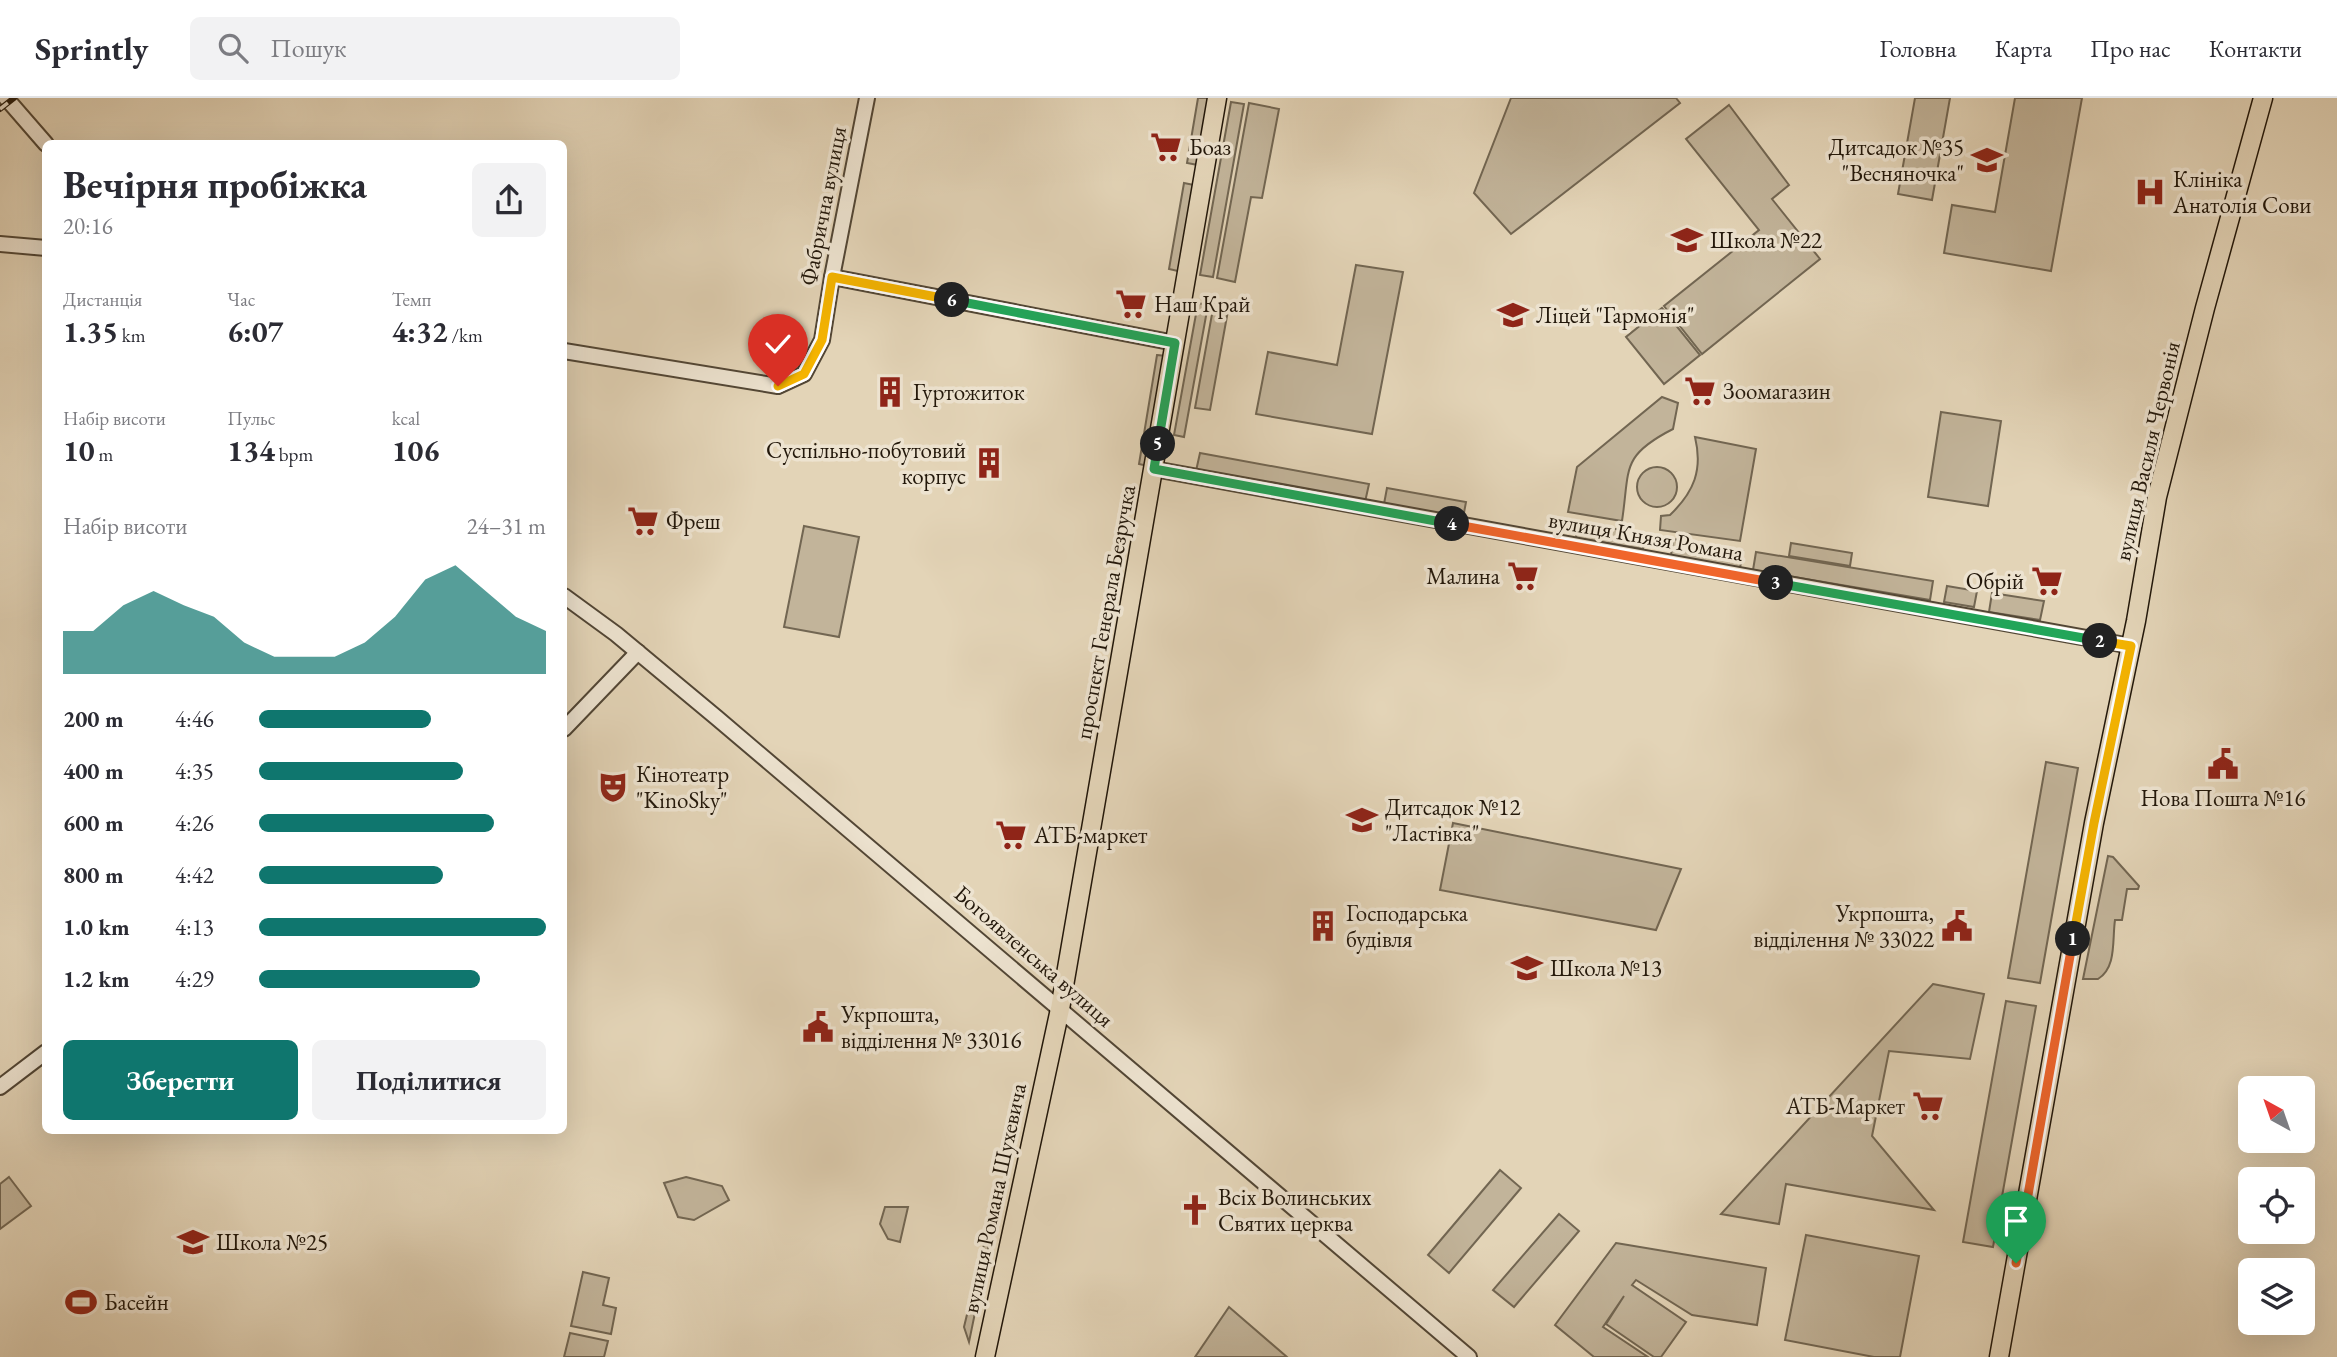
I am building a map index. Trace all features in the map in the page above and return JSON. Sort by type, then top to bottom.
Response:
[{"type":"main road","name":"проспект Генерала Безручка","points":[[1060,1009],[1217,98]]},
{"type":"main road","name":"вулиця Василя Червонія","points":[[1999,1357],[2094,823],[2131,646],[2157,497],[2205,308],[2263,98]]},
{"type":"main road","name":"вулиця Романа Шухевича","points":[[985,1357],[1060,1009]]},
{"type":"street","points":[[6,98],[43,140]]},
{"type":"street","name":"Фабрична вулиця","points":[[567,351],[778,386],[804,374],[822,340],[867,98]]},
{"type":"street","points":[[0,244],[42,248]]},
{"type":"street","points":[[832,277],[1175,343]]},
{"type":"street","name":"вулиця Князя Романа","points":[[1154,469],[2131,646]]},
{"type":"street","name":"Богоявленська вулиця","points":[[567,598],[638,652],[914,883],[1469,1357]]},
{"type":"street","points":[[567,726],[638,652]]},
{"type":"street","points":[[0,1087],[42,1055]]},
{"type":"shaded area","points":[[1198,98],[1210,98],[1198,165],[1187,163]]},
{"type":"shaded area","points":[[1511,98],[1676,98],[1680,103],[1511,234],[1474,193]]},
{"type":"shaded area","points":[[1915,98],[1950,98],[1932,200],[1898,194]]},
{"type":"shaded area","points":[[2015,98],[2082,98],[2051,271],[1944,253],[1952,205],[1995,212]]},
{"type":"shaded area","points":[[1231,102],[1244,104],[1213,277],[1200,275]]},
{"type":"shaded area","points":[[1249,103],[1279,109],[1262,198],[1251,197],[1235,282],[1217,278]]},
{"type":"shaded area","points":[[1729,105],[1789,185],[1772,199],[1820,259],[1702,354],[1664,306],[1759,230],[1686,139]]},
{"type":"shaded area","points":[[1184,183],[1194,185],[1178,271],[1169,269]]},
{"type":"shaded area","points":[[1356,265],[1403,272],[1372,434],[1256,414],[1268,352],[1337,365]]},
{"type":"shaded area","points":[[1198,303],[1208,305],[1184,437],[1174,435]]},
{"type":"shaded area","points":[[1214,303],[1229,305],[1210,410],[1195,408]]},
{"type":"shaded area","points":[[1662,308],[1700,355],[1664,384],[1626,337]]},
{"type":"shaded area","points":[[1157,355],[1166,356],[1148,466],[1139,464]]},
{"type":"shaded area","points":[[1662,397],[1678,403],[1673,429],[1644,447],[1636,456],[1628,476],[1622,521],[1568,512],[1577,467]]},
{"type":"shaded area","points":[[1941,412],[2001,421],[1988,506],[1928,497]]},
{"type":"shaded area","points":[[1695,437],[1756,449],[1740,541],[1660,530],[1661,516],[1670,515],[1691,489],[1698,460]]},
{"type":"shaded area","points":[[1200,453],[1369,484],[1365,502],[1196,471]]},
{"type":"shaded area","points":[[1657,467],[1671,473],[1677,487],[1671,501],[1657,507],[1643,501],[1637,487],[1643,473]]},
{"type":"shaded area","points":[[1387,488],[1466,502],[1463,518],[1384,504]]},
{"type":"shaded area","points":[[1578,523],[1646,534],[1643,549],[1576,538]]},
{"type":"shaded area","points":[[804,526],[859,537],[839,637],[784,627]]},
{"type":"shaded area","points":[[1673,539],[1743,551],[1740,568],[1671,556]]},
{"type":"shaded area","points":[[1791,543],[1852,553],[1850,566],[1789,556]]},
{"type":"shaded area","points":[[1756,552],[1933,581],[1930,600],[1753,570]]},
{"type":"shaded area","points":[[1947,586],[1977,591],[1974,607],[1944,602]]},
{"type":"shaded area","points":[[1992,593],[2044,601],[2040,620],[1989,612]]},
{"type":"shaded area","points":[[2046,762],[2078,768],[2040,983],[2008,978]]},
{"type":"shaded area","points":[[1453,823],[1681,869],[1656,930],[1440,890]]},
{"type":"shaded area","points":[[2108,856],[2113,857],[2139,886],[2138,889],[2127,889],[2122,920],[2115,920],[2108,968],[2098,979],[2083,979]]},
{"type":"shaded area","points":[[1933,984],[1984,994],[1970,1059],[1889,1051],[1872,1136],[1934,1210],[1786,1184],[1779,1224],[1721,1214]]},
{"type":"shaded area","points":[[2006,1001],[2036,1006],[1993,1247],[1963,1242]]},
{"type":"shaded area","points":[[1500,1170],[1521,1188],[1449,1273],[1428,1255]]},
{"type":"shaded area","points":[[9,1177],[31,1206],[0,1229],[0,1184]]},
{"type":"shaded area","points":[[686,1177],[722,1186],[729,1200],[694,1220],[678,1217],[664,1183]]},
{"type":"shaded area","points":[[885,1207],[908,1207],[900,1242],[888,1239],[880,1224]]},
{"type":"shaded area","points":[[1559,1214],[1579,1231],[1514,1307],[1493,1290]]},
{"type":"shaded area","points":[[1806,1235],[1919,1256],[1900,1357],[1874,1357],[1785,1340]]},
{"type":"shaded area","points":[[985,1240],[990,1240],[969,1342],[964,1327]]},
{"type":"shaded area","points":[[1616,1243],[1766,1268],[1757,1325],[1692,1315],[1636,1280],[1632,1285],[1686,1322],[1661,1357],[1654,1357],[1606,1324],[1624,1296],[1603,1327],[1648,1357],[1594,1357],[1555,1325]]},
{"type":"shaded area","points":[[583,1272],[609,1278],[603,1305],[616,1308],[611,1334],[571,1326]]},
{"type":"shaded area","points":[[1229,1307],[1287,1357],[1195,1357]]},
{"type":"shaded area","points":[[570,1333],[608,1341],[604,1357],[564,1357]]},
{"type":"railway","points":[[0,109],[14,98]]},
{"type":"place","name":"Боаз","points":[[1166,147]]},
{"type":"place","name":"Дитсадок №35 \"Весняночка\"","points":[[1987,160]]},
{"type":"place","name":"Клініка Анатолія Сови","points":[[2150,192]]},
{"type":"place","name":"Школа №22","points":[[1687,240]]},
{"type":"place","name":"Наш Край","points":[[1131,304]]},
{"type":"place","name":"Ліцей \"Гармонія\"","points":[[1513,315]]},
{"type":"place","name":"Зоомагазин","points":[[1700,391]]},
{"type":"place","name":"Гуртожиток","points":[[890,392]]},
{"type":"place","name":"Суспільно-побутовий корпус","points":[[989,463]]},
{"type":"place","name":"Фреш","points":[[643,521]]},
{"type":"place","name":"Малина","points":[[1523,576]]},
{"type":"place","name":"Обрій","points":[[2047,581]]},
{"type":"place","name":"Нова Пошта №16","points":[[2223,764]]},
{"type":"place","name":"Кінотеатр \"KinoSky\"","points":[[613,787]]},
{"type":"place","name":"Дитсадок №12 \"Ластівка\"","points":[[1362,820]]},
{"type":"place","name":"АТБ-маркет","points":[[1011,835]]},
{"type":"place","name":"Господарська будівля","points":[[1323,926]]},
{"type":"place","name":"Укрпошта, відділення № 33022","points":[[1957,926]]},
{"type":"place","name":"Школа №13","points":[[1527,968]]},
{"type":"place","name":"Укрпошта, відділення № 33016","points":[[818,1027]]},
{"type":"place","name":"АТБ-Маркет","points":[[1928,1106]]},
{"type":"place","name":"Всіх Волинських Святих церква","points":[[1195,1210]]},
{"type":"place","name":"Школа №25","points":[[193,1242]]},
{"type":"place","name":"Басейн","points":[[81,1302]]},
{"type":"route","points":[[778,386],[804,374],[822,340],[832,277],[1175,343],[1154,469],[2131,646],[2094,823],[2016,1263]]}]
